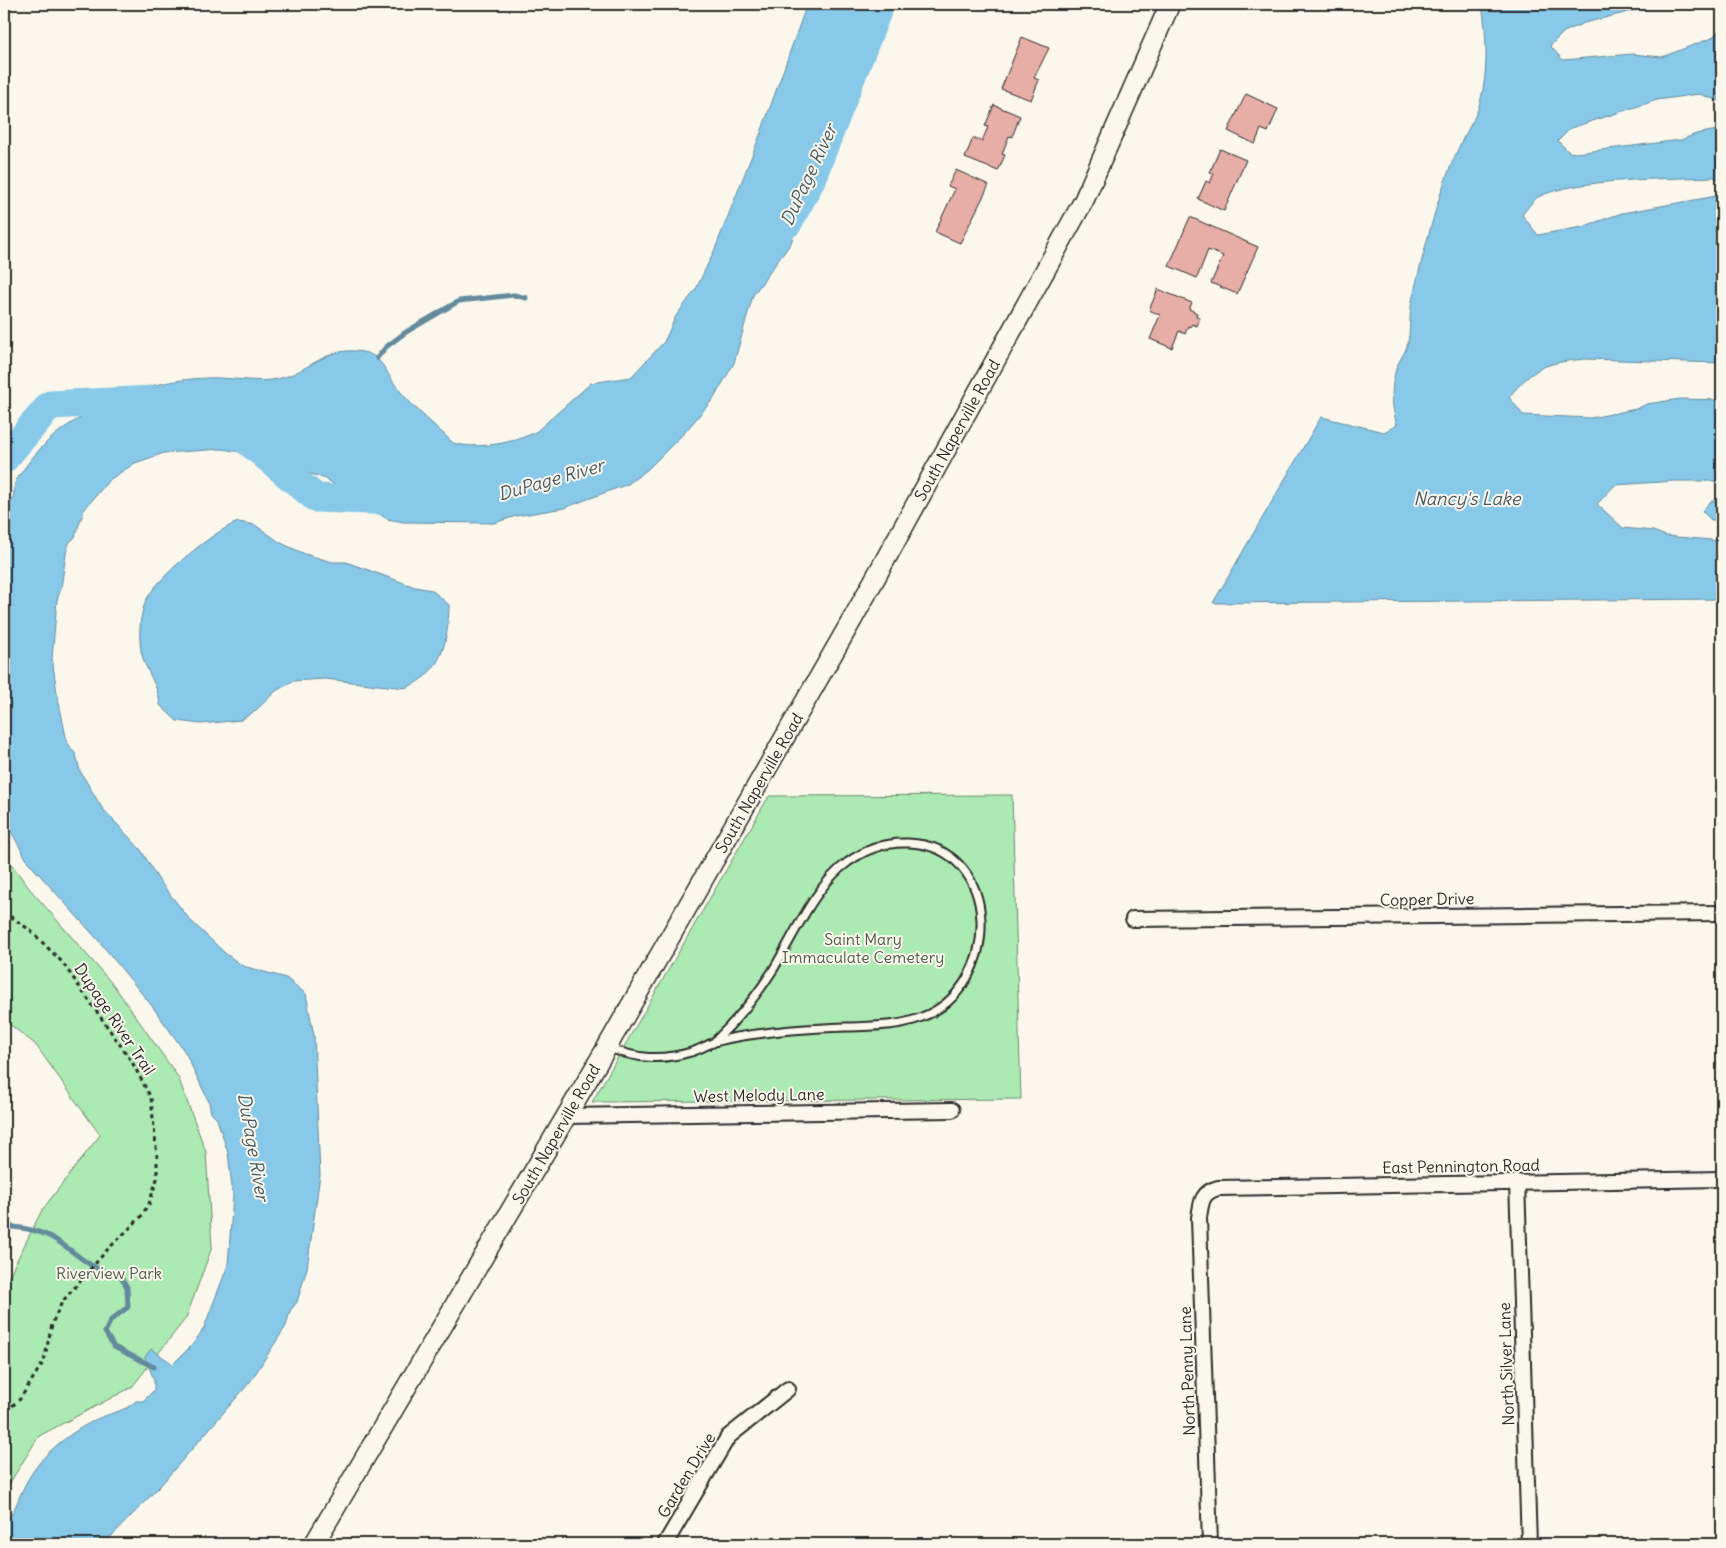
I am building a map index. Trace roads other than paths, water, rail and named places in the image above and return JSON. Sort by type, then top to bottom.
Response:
[{"type":"main road","name":"South Naperville Road","points":[[314,1544],[567,1116],[848,628],[1084,200],[1170,4]]},
{"type":"street","name":"Copper Drive","points":[[1133,919],[1722,914]]},
{"type":"street","name":"West Melody Lane","points":[[567,1116],[952,1110]]},
{"type":"street","name":"East Pennington Road","points":[[1203,1197],[1208,1190],[1218,1188],[1722,1179]]},
{"type":"street","name":"North Silver Lane","points":[[1517,1182],[1529,1544]]},
{"type":"street","name":"North Penny Lane","points":[[1203,1197],[1199,1218],[1210,1544]]},
{"type":"street","name":"Garden Drive","points":[[666,1544],[728,1437],[788,1389]]},
{"type":"lane","points":[[607,1047],[640,1058],[656,1058],[693,1052],[713,1043],[748,1035],[790,1030],[903,1023],[936,1011],[949,1002],[966,983],[978,954],[981,916],[974,885],[968,875],[946,852],[914,843],[895,843],[876,847],[852,859],[834,874],[824,887],[758,993],[713,1043]]},
{"type":"water","points":[[807,4],[866,4],[816,151],[802,209],[791,243],[753,295],[734,363],[714,398],[685,432],[648,469],[628,484],[564,508],[516,516],[494,523],[404,522],[387,519],[326,479],[247,453],[222,449],[164,453],[135,463],[109,480],[84,510],[75,537],[69,543],[66,554],[61,588],[57,600],[52,658],[67,742],[76,755],[80,771],[102,808],[141,850],[158,879],[190,920],[226,954],[243,966],[286,978],[306,994],[314,1036],[320,1175],[307,1268],[297,1302],[290,1311],[286,1326],[250,1382],[159,1487],[104,1544],[4,1544],[7,1523],[25,1485],[49,1452],[82,1427],[127,1408],[136,1401],[143,1401],[154,1390],[154,1380],[145,1357],[151,1349],[173,1364],[192,1345],[203,1330],[228,1265],[233,1195],[228,1153],[217,1119],[211,1113],[209,1102],[185,1052],[152,1006],[98,940],[28,862],[4,819],[4,513],[13,497],[16,481],[37,453],[58,432],[83,416],[135,391],[165,383],[197,379],[271,380],[296,373],[328,356],[340,352],[353,351],[372,355],[383,365],[394,383],[414,407],[453,443],[473,446],[507,442],[529,435],[537,431],[591,383],[631,377],[664,342],[676,316],[696,289],[715,249],[762,130]]},
{"type":"water","name":"Nancy's Lake","points":[[1482,4],[1708,4],[1640,9],[1584,23],[1564,32],[1550,46],[1563,60],[1632,54],[1662,57],[1712,38],[1722,27],[1722,102],[1699,94],[1657,100],[1571,128],[1558,141],[1569,152],[1576,153],[1681,140],[1696,134],[1722,129],[1722,182],[1714,177],[1649,179],[1575,186],[1538,197],[1522,215],[1538,235],[1582,227],[1622,213],[1722,195],[1722,363],[1585,359],[1560,362],[1534,372],[1509,397],[1523,415],[1591,418],[1636,409],[1647,404],[1680,399],[1722,400],[1722,481],[1675,481],[1615,485],[1597,504],[1623,528],[1653,531],[1666,536],[1722,541],[1722,599],[1213,603],[1321,417],[1384,432],[1397,425],[1393,410],[1393,382],[1397,366],[1407,346],[1412,301],[1423,255],[1446,179],[1460,144],[1476,114],[1482,96],[1486,56]]},
{"type":"water","points":[[1711,501],[1722,501],[1722,520],[1711,520],[1702,511]]},
{"type":"water","points":[[238,522],[255,525],[281,543],[305,554],[332,562],[346,562],[415,587],[432,590],[449,605],[445,643],[435,665],[418,682],[405,688],[325,679],[293,681],[276,691],[255,711],[241,720],[201,724],[177,721],[160,705],[157,691],[143,658],[140,633],[143,609],[160,581],[186,556],[215,535]]},
{"type":"waterway","name":"DuPage River","points":[[788,223],[810,182],[880,4]]},
{"type":"waterway","points":[[377,358],[386,347],[406,332],[459,301],[514,295],[526,298]]},
{"type":"waterway","name":"DuPage River","points":[[4,459],[50,405],[153,400]]},
{"type":"waterway","name":"DuPage River","points":[[244,438],[316,498],[397,501]]},
{"type":"waterway","points":[[4,1226],[40,1232],[53,1238],[94,1267],[119,1274],[127,1287],[128,1307],[111,1320],[105,1332],[114,1347],[154,1367]]},
{"type":"park label","name":"Saint Mary Immaculate Cemetery","points":[[863,948]]},
{"type":"park label","name":"Riverview Park","points":[[109,1273]]}]
